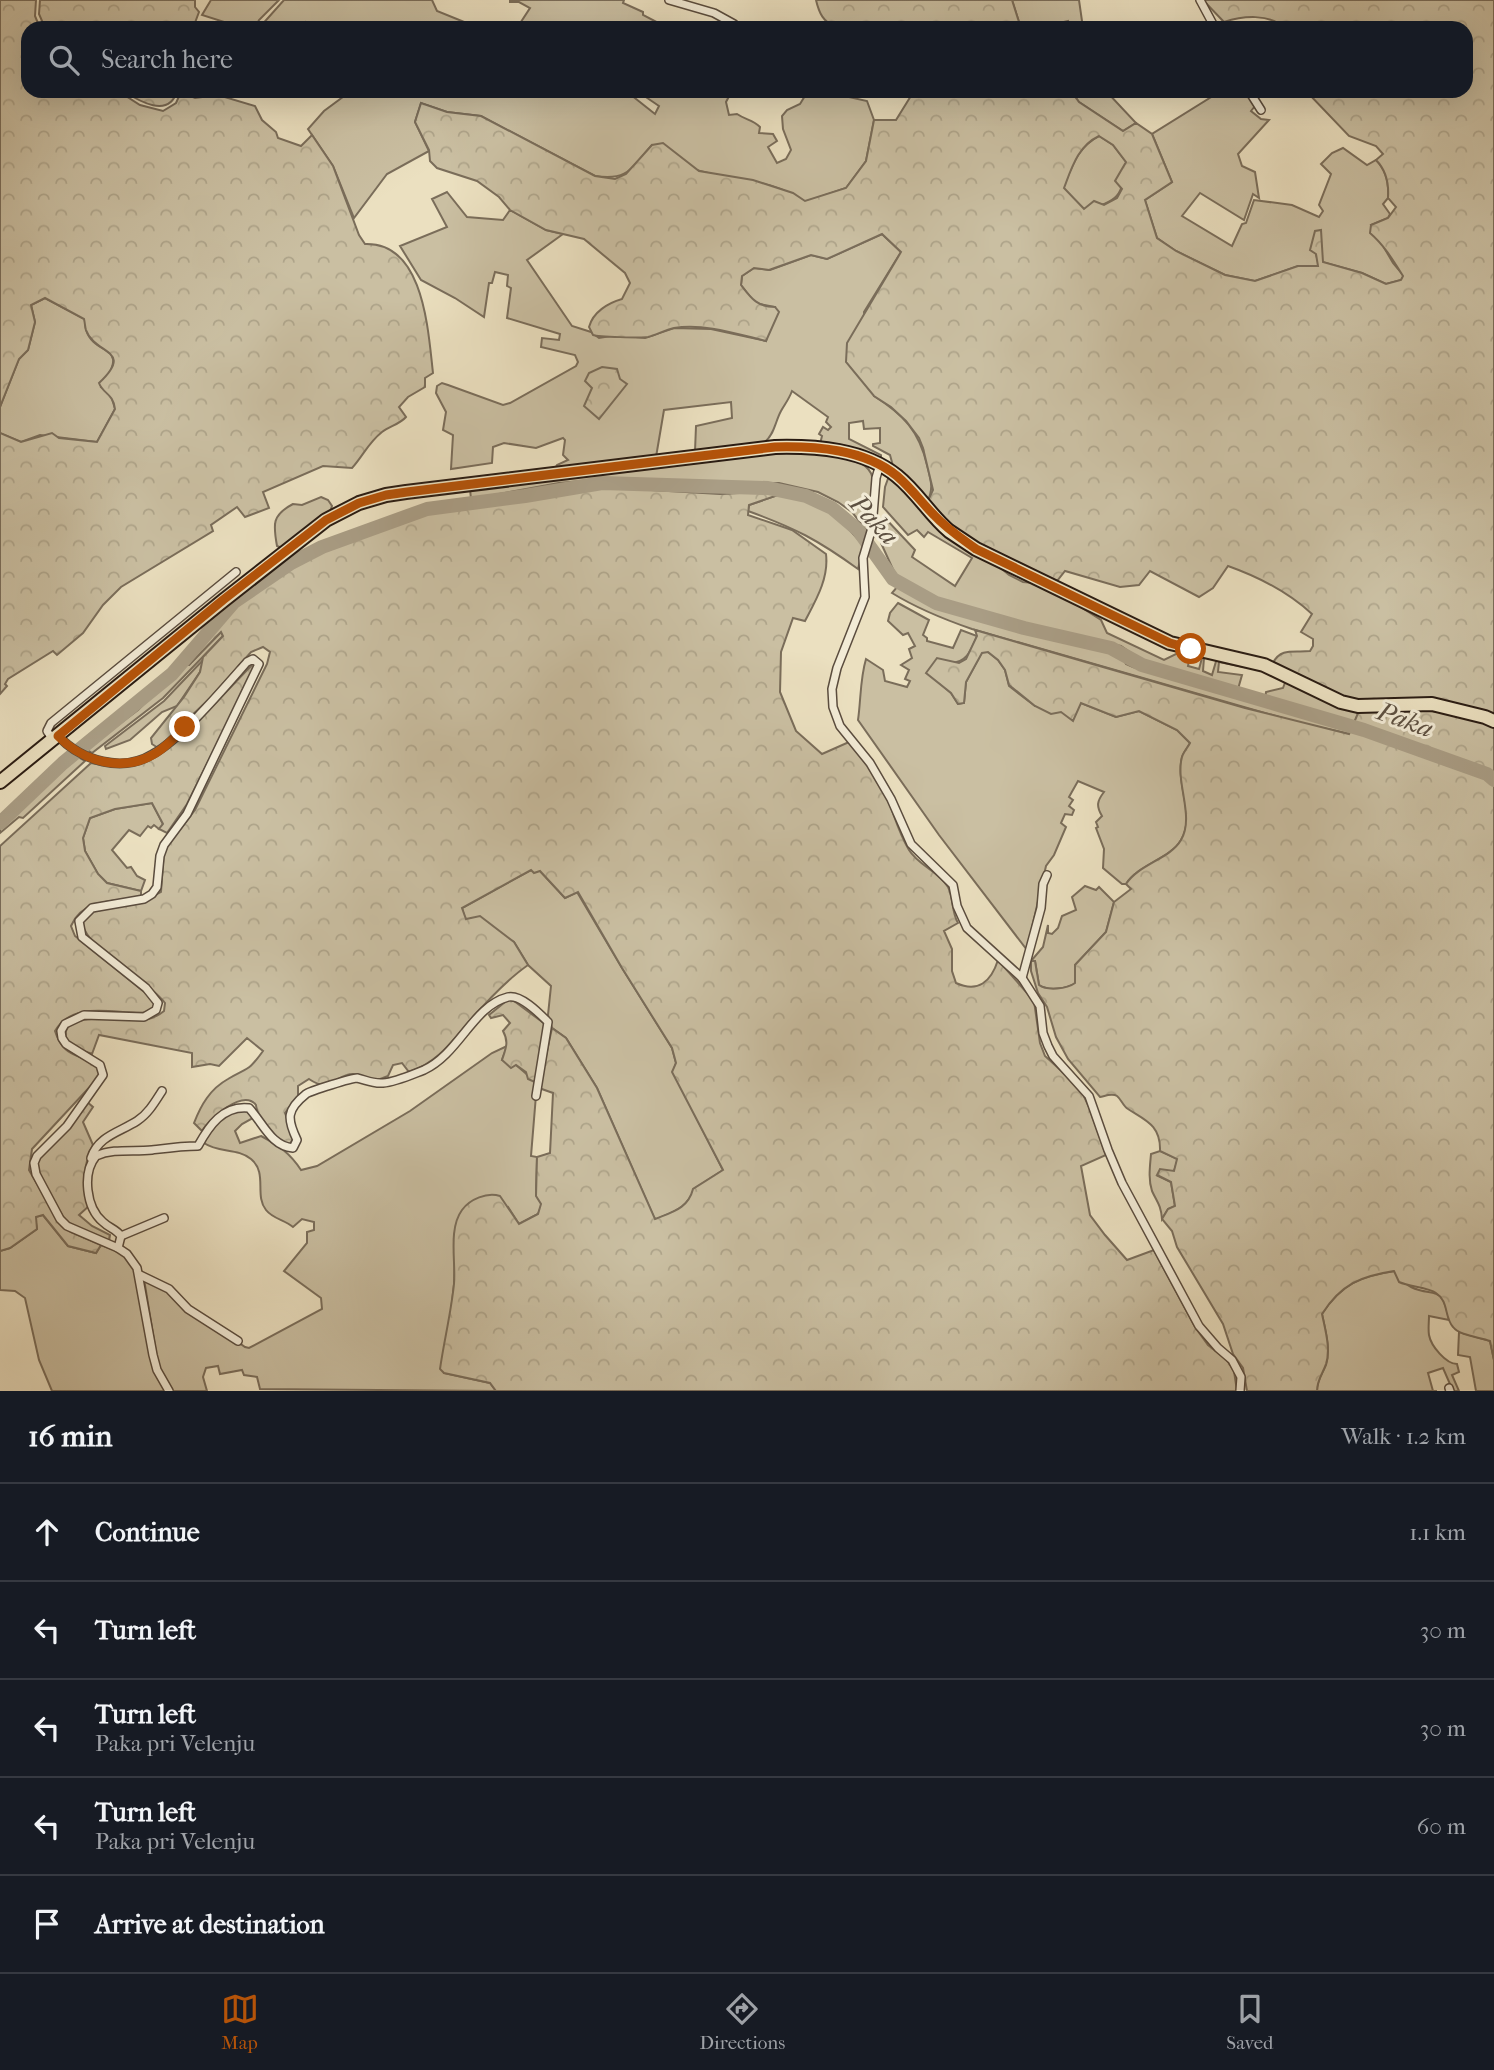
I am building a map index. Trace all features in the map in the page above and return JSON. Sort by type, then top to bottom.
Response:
[{"type":"main road","points":[[0,782],[279,556],[326,520],[359,503],[407,492],[799,446],[849,453],[880,464],[898,477],[949,530],[976,549],[1170,643],[1264,666],[1328,696],[1359,706],[1432,704],[1494,721]]},
{"type":"street","points":[[669,0],[713,13],[728,21]]},
{"type":"street","points":[[1200,0],[1211,21]]},
{"type":"street","points":[[1253,98],[1261,110]]},
{"type":"street","points":[[880,464],[876,478],[872,528],[863,558],[865,597],[837,668],[832,689],[840,726],[870,763],[911,844],[953,885],[957,906],[967,928],[1022,978],[1040,1006],[1043,1032],[1054,1056],[1089,1096],[1122,1183],[1199,1326],[1218,1349],[1232,1360],[1241,1377],[1240,1391]]},
{"type":"street","points":[[169,1391],[157,1370],[140,1275],[133,1261],[118,1248],[67,1226],[36,1174],[34,1164],[37,1156],[67,1126],[103,1075],[100,1065],[66,1044],[61,1031],[65,1024],[84,1015],[144,1017],[152,1014],[158,1003],[146,988],[82,937],[79,921],[92,908],[131,902],[152,894],[159,880],[160,856],[164,845],[187,814],[259,664],[253,659],[247,662],[185,727],[154,754],[127,763],[100,762],[47,731],[51,723],[236,572]]},
{"type":"street","points":[[1022,978],[1047,875]]},
{"type":"street","points":[[90,1162],[96,1156],[115,1150],[198,1146],[212,1122],[241,1107],[249,1108],[271,1137],[289,1148],[293,1147],[297,1140],[289,1119],[290,1112],[310,1091],[326,1088],[349,1078],[386,1083],[428,1068],[448,1054],[474,1020],[508,997],[520,1000],[548,1022],[536,1096]]},
{"type":"street","points":[[121,1236],[96,1215],[87,1172],[98,1144],[139,1120],[162,1091]]},
{"type":"street","points":[[121,1236],[164,1218]]},
{"type":"street","points":[[118,1248],[121,1236]]},
{"type":"street","points":[[140,1275],[169,1289],[195,1314],[238,1341]]},
{"type":"green space","points":[[0,0],[36,0],[37,21],[21,21],[21,98],[129,98],[140,105],[163,111],[176,103],[178,98],[228,98],[255,106],[262,120],[276,132],[278,138],[301,146],[312,135],[333,166],[359,235],[365,244],[385,247],[400,257],[411,273],[425,313],[433,373],[425,378],[425,387],[408,397],[399,407],[406,417],[377,436],[352,468],[323,466],[263,492],[269,508],[245,517],[237,507],[211,525],[213,531],[121,587],[103,605],[83,633],[57,655],[53,651],[8,679],[5,684],[7,686],[0,694],[0,433],[21,442],[52,433],[59,438],[97,442],[115,409],[112,400],[99,383],[109,372],[113,358],[91,338],[84,319],[45,298],[31,305],[35,322],[28,350],[19,359],[0,407]]},
{"type":"green space","points":[[40,0],[195,0],[195,7],[199,12],[196,21],[42,21],[39,14]]},
{"type":"green space","points":[[211,0],[279,0],[258,21],[221,21],[202,15]]},
{"type":"green space","points":[[284,0],[432,0],[437,11],[462,21],[265,21]]},
{"type":"green space","points":[[624,0],[623,3],[655,21],[522,21],[530,8],[519,2],[510,2]]},
{"type":"green space","points":[[816,0],[1012,0],[1019,21],[826,21]]},
{"type":"green space","points":[[1012,0],[1079,0],[1082,21],[1019,21]]},
{"type":"green space","points":[[1203,0],[1494,0],[1494,717],[1486,713],[1354,703],[1273,663],[1284,653],[1310,651],[1313,639],[1301,632],[1312,614],[1293,598],[1272,586],[1228,566],[1213,588],[1199,597],[1150,571],[1139,585],[1120,587],[1065,571],[1057,581],[1004,558],[957,529],[927,503],[933,490],[919,438],[891,407],[874,396],[846,362],[847,343],[901,252],[882,234],[827,259],[811,255],[769,270],[754,268],[742,276],[741,285],[751,298],[775,307],[779,312],[766,341],[697,327],[674,328],[648,337],[593,335],[589,327],[594,317],[606,306],[622,299],[630,283],[625,273],[584,239],[546,230],[510,210],[499,197],[477,181],[437,168],[430,161],[429,150],[415,122],[421,103],[447,112],[481,116],[595,176],[615,179],[626,174],[652,145],[663,143],[699,171],[753,180],[793,193],[805,201],[846,188],[866,161],[874,120],[896,120],[910,98],[1076,98],[1123,131],[1136,123],[1152,134],[1172,182],[1145,200],[1157,238],[1176,251],[1225,275],[1255,281],[1298,266],[1318,266],[1316,254],[1310,250],[1315,231],[1321,230],[1323,262],[1362,273],[1386,284],[1401,280],[1403,276],[1392,259],[1370,233],[1371,225],[1388,218],[1396,207],[1388,198],[1386,178],[1376,160],[1383,154],[1376,146],[1349,136],[1313,98],[1473,98],[1473,21],[1273,21],[1256,17],[1223,21]],"holes":[[[1099,136],[1113,145],[1126,162],[1115,181],[1122,189],[1117,198],[1104,205],[1094,201],[1084,209],[1064,188],[1081,151]]]},
{"type":"green space","points":[[135,98],[174,98],[161,106]]},
{"type":"green space","points":[[342,98],[635,98],[655,114],[659,106],[647,98],[728,98],[726,102],[729,115],[737,114],[755,123],[760,127],[759,133],[773,134],[777,141],[768,147],[777,163],[786,159],[791,150],[783,129],[782,116],[787,110],[800,104],[804,98],[854,98],[867,101],[874,120],[866,161],[846,188],[805,202],[792,194],[766,185],[694,169],[652,145],[628,171],[615,176],[595,176],[481,116],[447,112],[421,103],[415,122],[429,151],[387,174],[354,218],[333,166],[308,129],[324,111]]},
{"type":"green space","points":[[1076,98],[1113,98],[1136,123],[1123,131]]},
{"type":"green space","points":[[1210,98],[1250,98],[1255,106],[1251,111],[1261,119],[1269,120],[1238,154],[1242,166],[1255,172],[1259,198],[1253,194],[1244,220],[1200,193],[1182,216],[1232,246],[1242,224],[1246,223],[1254,200],[1292,205],[1319,217],[1323,211],[1319,205],[1331,174],[1321,164],[1332,153],[1343,148],[1367,165],[1376,160],[1388,183],[1388,198],[1383,204],[1390,214],[1388,218],[1371,225],[1393,263],[1404,276],[1401,280],[1386,284],[1362,273],[1322,262],[1320,230],[1316,254],[1319,266],[1298,266],[1255,281],[1225,275],[1176,251],[1157,238],[1145,200],[1172,182],[1152,134]]},
{"type":"green space","points":[[1099,136],[1113,145],[1126,162],[1123,183],[1112,200],[1084,209],[1063,188],[1081,151]]},
{"type":"green space","points":[[447,192],[467,217],[503,220],[510,210],[546,230],[563,234],[527,260],[572,326],[591,332],[599,338],[617,335],[645,338],[674,328],[711,329],[766,341],[775,307],[755,303],[741,285],[742,276],[754,268],[770,270],[811,255],[827,259],[882,234],[901,252],[864,312],[874,396],[902,417],[920,443],[931,480],[931,493],[927,503],[893,466],[890,455],[873,446],[880,443],[880,428],[864,429],[863,421],[849,423],[849,439],[881,455],[881,458],[861,451],[820,444],[822,436],[819,434],[823,427],[828,430],[831,427],[826,422],[828,417],[792,391],[765,442],[695,451],[696,426],[732,418],[731,402],[664,410],[656,457],[554,470],[557,465],[568,460],[563,455],[563,438],[536,448],[504,443],[493,447],[492,463],[451,469],[453,435],[443,430],[446,412],[436,393],[437,386],[442,383],[503,405],[576,366],[578,362],[575,355],[541,347],[542,338],[559,340],[560,334],[507,318],[511,288],[507,286],[508,275],[495,272],[492,283],[489,283],[484,317],[421,280],[400,246],[447,227],[432,199]]},
{"type":"green space","points":[[45,298],[85,319],[90,339],[112,357],[110,373],[101,387],[111,395],[115,409],[97,442],[40,435],[21,442],[0,433],[0,407],[19,359],[28,350],[35,322],[31,305]]},
{"type":"green space","points":[[602,367],[617,369],[620,379],[627,384],[599,419],[584,406],[592,388],[585,381],[589,373]]},
{"type":"green space","points":[[785,451],[851,458],[870,471],[873,481],[868,533],[852,512],[838,502],[818,492],[779,483],[703,485],[605,479],[559,483],[471,499],[470,489]]},
{"type":"green space","points":[[889,476],[1009,575],[1023,582],[1034,583],[1076,604],[1101,620],[1107,633],[1164,660],[1180,652],[1190,655],[1188,666],[1199,669],[1204,658],[1203,671],[1212,675],[1217,658],[1244,664],[1244,667],[1219,662],[1218,672],[1242,675],[1238,689],[1145,663],[1121,646],[1027,627],[935,599],[896,576],[881,543],[885,518],[915,550],[912,557],[955,586],[972,558],[928,532],[924,537],[917,530],[908,535],[883,507]]},
{"type":"green space","points":[[600,487],[720,494],[776,491],[778,495],[749,505],[748,515],[792,530],[826,554],[826,572],[817,597],[805,621],[793,618],[781,652],[780,692],[796,731],[822,754],[849,742],[882,788],[909,850],[948,887],[958,923],[944,931],[952,949],[952,971],[956,983],[971,987],[983,984],[992,974],[998,960],[1034,1001],[1040,1043],[1045,1056],[1080,1088],[1106,1155],[1081,1166],[1090,1215],[1127,1260],[1154,1250],[1195,1327],[1208,1345],[1226,1359],[1234,1371],[1237,1391],[496,1391],[490,1383],[444,1373],[440,1369],[454,1284],[455,1226],[462,1210],[479,1197],[495,1195],[500,1196],[519,1224],[538,1214],[541,1204],[536,1196],[537,1157],[550,1153],[553,1093],[539,1088],[552,1028],[566,1038],[597,1088],[655,1219],[678,1209],[691,1196],[693,1189],[723,1170],[672,1072],[676,1063],[672,1048],[578,892],[565,898],[540,871],[534,873],[531,870],[462,908],[466,919],[480,916],[514,942],[528,965],[496,992],[442,1052],[427,1064],[409,1072],[402,1063],[393,1065],[388,1076],[375,1081],[351,1074],[325,1085],[309,1079],[298,1086],[298,1096],[285,1113],[294,1138],[289,1145],[267,1130],[256,1105],[250,1101],[243,1100],[226,1108],[202,1131],[194,1123],[211,1093],[222,1083],[251,1066],[263,1051],[247,1038],[219,1066],[210,1064],[192,1067],[192,1053],[99,1035],[92,1054],[69,1043],[66,1037],[67,1028],[74,1023],[97,1019],[144,1020],[164,1011],[165,1003],[156,993],[95,944],[82,923],[91,912],[144,901],[161,892],[164,850],[195,810],[267,664],[270,652],[263,647],[251,652],[210,698],[158,748],[152,744],[151,738],[184,697],[200,672],[203,657],[223,636],[221,632],[189,665],[184,664],[237,604],[262,584],[320,550],[403,523],[424,513],[501,504]]},
{"type":"green space","points":[[778,495],[814,504],[830,512],[844,524],[864,545],[858,569],[806,536],[748,511],[749,505]]},
{"type":"green space","points":[[321,497],[328,500],[332,506],[330,512],[282,548],[277,546],[275,526],[281,512],[293,504],[302,505]]},
{"type":"green space","points":[[897,587],[922,600],[974,619],[1110,651],[1122,656],[1126,664],[1133,667],[1223,694],[1265,700],[1266,692],[1283,688],[1286,680],[1359,711],[1350,734],[1300,723],[972,629],[902,599],[892,593]]},
{"type":"green space","points":[[898,603],[929,620],[923,635],[927,641],[953,648],[961,630],[977,636],[970,651],[961,661],[950,663],[934,678],[951,693],[958,704],[964,703],[966,682],[982,652],[988,652],[1005,670],[1009,686],[1035,706],[1081,703],[1116,717],[1139,711],[1177,730],[1190,743],[1183,755],[1181,767],[1186,821],[1181,840],[1170,852],[1139,871],[1126,884],[1122,884],[1103,868],[1104,849],[1096,822],[1102,816],[1098,804],[1104,792],[1078,781],[1069,797],[1073,800],[1069,806],[1074,810],[1072,815],[1065,814],[1061,823],[1066,827],[1046,866],[1027,950],[939,835],[858,720],[866,659],[883,670],[885,681],[907,687],[910,681],[905,679],[909,670],[901,665],[912,658],[909,649],[915,646],[908,633],[903,635],[888,621],[890,613]]},
{"type":"green space","points":[[975,630],[1245,708],[1349,734],[1359,711],[1411,710],[1444,713],[1477,720],[1494,727],[1494,1360],[1490,1341],[1465,1334],[1453,1327],[1440,1296],[1428,1289],[1399,1282],[1394,1271],[1353,1283],[1337,1295],[1322,1314],[1328,1352],[1317,1391],[1247,1391],[1243,1368],[1233,1354],[1223,1324],[1177,1247],[1172,1231],[1162,1219],[1168,1209],[1175,1206],[1171,1182],[1157,1175],[1160,1169],[1174,1171],[1177,1159],[1160,1151],[1158,1135],[1151,1124],[1126,1108],[1117,1096],[1100,1097],[1068,1059],[1056,1037],[1047,1007],[1038,993],[1031,971],[1031,961],[1035,961],[1039,985],[1043,987],[1067,987],[1075,983],[1075,965],[1106,932],[1114,902],[1131,889],[1126,884],[1139,871],[1170,852],[1181,840],[1185,831],[1186,810],[1181,767],[1183,755],[1190,743],[1177,730],[1139,711],[1116,717],[1081,703],[1073,721],[1061,712],[1051,714],[1035,706],[1009,685],[1005,670],[988,652],[982,653],[966,682],[964,703],[958,704],[951,693],[926,673],[937,658],[959,663],[966,659],[977,636]]},
{"type":"green space","points":[[221,632],[223,636],[163,698],[92,753],[86,749],[138,710],[184,664],[189,665]]},
{"type":"green space","points":[[204,659],[200,672],[177,706],[162,712],[130,740],[106,749],[105,746],[164,701]]},
{"type":"green space","points":[[253,664],[256,666],[187,804],[167,833],[159,829],[163,824],[152,803],[115,809],[90,818],[83,838],[85,851],[98,874],[107,883],[141,891],[141,896],[90,906],[76,917],[71,926],[75,936],[153,999],[156,1005],[153,1012],[86,1011],[74,1014],[55,1031],[63,1047],[100,1069],[99,1077],[32,1149],[29,1170],[61,1225],[101,1245],[96,1253],[68,1246],[43,1215],[36,1217],[37,1229],[10,1248],[0,1251],[0,846],[91,763],[115,766],[139,764],[167,748],[199,720]]},
{"type":"green space","points":[[76,756],[85,761],[23,818],[19,817],[0,833],[0,826]]},
{"type":"green space","points":[[152,803],[163,824],[159,829],[154,825],[151,828],[148,826],[140,836],[129,830],[112,850],[127,868],[131,867],[137,876],[145,880],[141,891],[107,883],[98,874],[85,851],[83,838],[90,818],[115,809]]},
{"type":"green space","points":[[531,870],[540,871],[565,898],[577,892],[672,1048],[676,1063],[673,1072],[723,1170],[694,1189],[684,1205],[655,1220],[597,1088],[566,1038],[552,1028],[548,1015],[551,986],[528,965],[514,942],[465,919],[462,908]]},
{"type":"green space","points":[[1085,886],[1096,890],[1099,887],[1114,902],[1106,932],[1075,965],[1076,983],[1068,987],[1043,987],[1039,985],[1035,961],[1031,961],[1043,947],[1048,925],[1048,933],[1052,934],[1058,928],[1062,916],[1076,910],[1072,897]]},
{"type":"green space","points":[[510,998],[545,1024],[537,1083],[528,1079],[526,1072],[516,1065],[511,1068],[502,1060],[506,1048],[503,1031],[510,1023],[503,1015],[491,1018],[489,1015]]},
{"type":"green space","points":[[507,1046],[502,1060],[516,1065],[537,1083],[531,1156],[537,1157],[536,1195],[542,1204],[538,1214],[519,1224],[508,1207],[456,1224],[454,1284],[444,1373],[490,1383],[496,1391],[260,1389],[257,1377],[244,1375],[242,1370],[220,1374],[218,1366],[206,1368],[203,1377],[207,1391],[172,1391],[157,1359],[144,1279],[157,1284],[249,1348],[322,1309],[321,1298],[284,1271],[307,1243],[307,1232],[314,1230],[314,1222],[302,1219],[293,1227],[269,1213],[261,1198],[259,1171],[251,1159],[240,1153],[204,1143],[213,1124],[225,1116],[245,1109],[253,1118],[235,1131],[240,1143],[261,1136],[283,1150],[301,1170],[317,1166],[410,1111],[492,1053]]},
{"type":"green space","points":[[86,1101],[93,1107],[83,1122],[93,1145],[85,1175],[90,1205],[79,1215],[92,1226],[110,1235],[109,1241],[66,1222],[39,1174],[37,1163]]},
{"type":"green space","points":[[1160,1151],[1178,1159],[1174,1171],[1158,1176],[1171,1182],[1175,1206],[1168,1209],[1162,1219],[1150,1177],[1151,1154]]},
{"type":"green space","points":[[43,1215],[68,1246],[96,1253],[101,1245],[122,1253],[135,1266],[144,1318],[166,1391],[52,1391],[39,1360],[25,1298],[15,1291],[0,1290],[0,1251],[10,1248],[37,1229],[35,1217]]},
{"type":"green space","points":[[1395,1271],[1409,1286],[1436,1294],[1443,1301],[1449,1320],[1429,1316],[1429,1335],[1440,1354],[1457,1364],[1459,1372],[1452,1375],[1459,1391],[1453,1391],[1443,1368],[1428,1373],[1433,1391],[1317,1391],[1328,1352],[1322,1314],[1337,1295],[1353,1283]]},
{"type":"green space","points":[[1459,1332],[1490,1341],[1494,1360],[1494,1391],[1476,1391],[1470,1357],[1458,1355]]},
{"type":"waterway","name":"Paka","points":[[0,823],[63,763],[172,674],[234,602],[291,563],[322,547],[427,509],[602,483],[768,488],[806,496],[832,508],[858,530],[893,579],[936,603],[1024,628],[1111,648],[1142,665],[1364,730],[1487,774],[1494,780]]},
{"type":"route","points":[[185,727],[154,754],[140,761],[127,763],[100,762],[58,736],[223,600],[341,511],[386,495],[775,447],[799,446],[849,453],[880,464],[908,486],[949,530],[976,549],[1170,643],[1191,649]]}]
